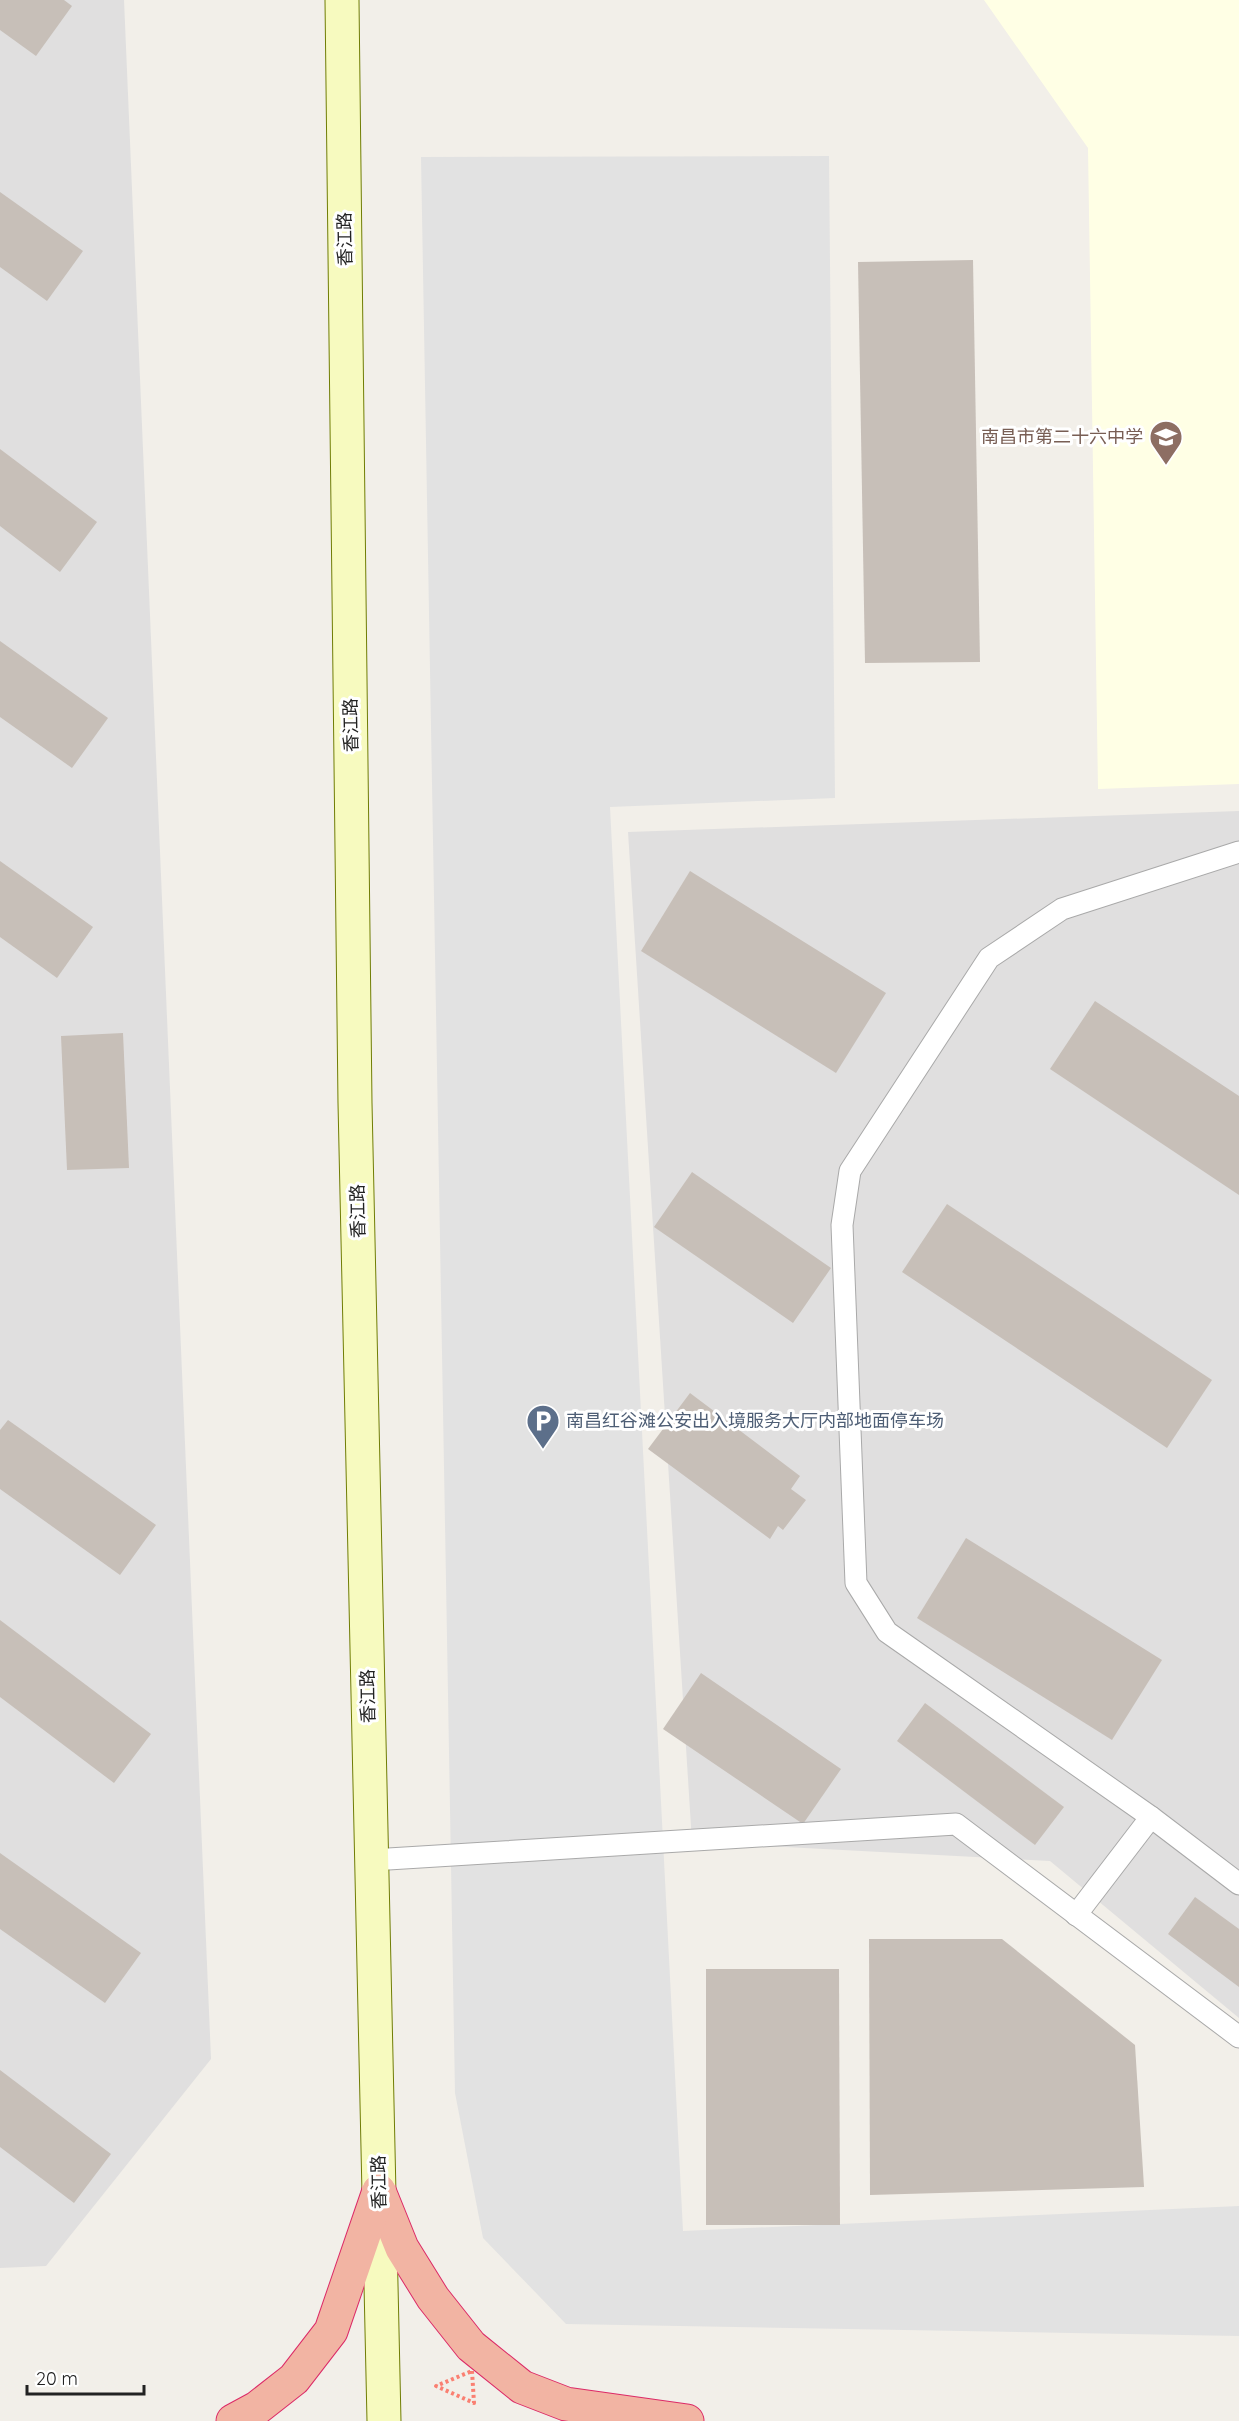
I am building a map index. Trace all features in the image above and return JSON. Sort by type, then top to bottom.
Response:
[{"type":"highway","points":[[233,2421],[257,2408],[294,2379],[331,2331],[379,2191]]},
{"type":"highway","points":[[379,2191],[402,2248],[433,2298],[471,2346],[522,2387],[566,2404],[687,2421]]},
{"type":"main road","name":"香江路","points":[[342,0],[355,1103],[384,2421]]},
{"type":"lane","points":[[1239,852],[1062,909],[989,958],[850,1171],[842,1225],[856,1583],[887,1632],[1151,1817],[1239,1884]]},
{"type":"lane","points":[[1076,1915],[1151,1817]]},
{"type":"lane","points":[[372,1860],[956,1824],[1239,2037]]},
{"type":"shaded area","points":[[0,0],[124,0],[211,2059],[46,2266],[0,2268]]},
{"type":"shaded area","name":"南昌市第二十六中学","points":[[984,0],[1239,0],[1239,784],[1098,789],[1088,148]]},
{"type":"shaded area","name":"南昌红谷滩公安出入境服务大厅内部地面停车场","points":[[829,156],[835,798],[610,807],[683,2231],[1239,2206],[1239,2336],[566,2324],[483,2238],[455,2093],[421,157]]},
{"type":"shaded area","points":[[1239,811],[1239,2018],[1050,1861],[692,1842],[628,832]]},
{"type":"building","points":[[0,0],[64,0],[72,6],[36,56],[0,30]]},
{"type":"building","points":[[0,192],[83,251],[47,301],[0,267]]},
{"type":"building","points":[[973,260],[980,662],[865,663],[858,262]]},
{"type":"building","points":[[0,449],[97,522],[60,572],[0,526]]},
{"type":"building","points":[[0,641],[108,718],[72,768],[0,717]]},
{"type":"building","points":[[0,861],[93,927],[57,978],[0,937]]},
{"type":"building","points":[[690,871],[886,993],[836,1073],[641,951]]},
{"type":"building","points":[[1095,1001],[1239,1096],[1239,1195],[1050,1069]]},
{"type":"building","points":[[123,1033],[129,1168],[67,1170],[61,1036]]},
{"type":"building","points":[[692,1172],[831,1268],[793,1323],[654,1227]]},
{"type":"building","points":[[947,1204],[1212,1380],[1167,1448],[902,1272]]},
{"type":"building","points":[[690,1393],[800,1476],[791,1489],[806,1500],[783,1530],[778,1526],[770,1539],[648,1449]]},
{"type":"building","points":[[8,1420],[156,1525],[120,1575],[0,1489],[0,1430]]},
{"type":"building","points":[[966,1538],[1162,1660],[1112,1740],[917,1618]]},
{"type":"building","points":[[0,1620],[151,1734],[114,1783],[0,1697]]},
{"type":"building","points":[[701,1673],[841,1769],[803,1824],[663,1729]]},
{"type":"building","points":[[925,1703],[1064,1807],[1035,1845],[897,1741]]},
{"type":"building","points":[[0,1853],[141,1953],[105,2003],[0,1929]]},
{"type":"building","points":[[1195,1897],[1239,1929],[1239,1987],[1168,1934]]},
{"type":"building","points":[[869,1939],[1002,1939],[1135,2045],[1144,2187],[870,2195]]},
{"type":"building","points":[[706,1969],[839,1969],[840,2225],[706,2225]]},
{"type":"building","points":[[0,2070],[111,2154],[74,2203],[0,2147]]},
{"type":"place","name":"南昌市第二十六中学","points":[[1166,466]]},
{"type":"place","name":"南昌红谷滩公安出入境服务大厅内部地面停车场","points":[[543,1450]]}]
